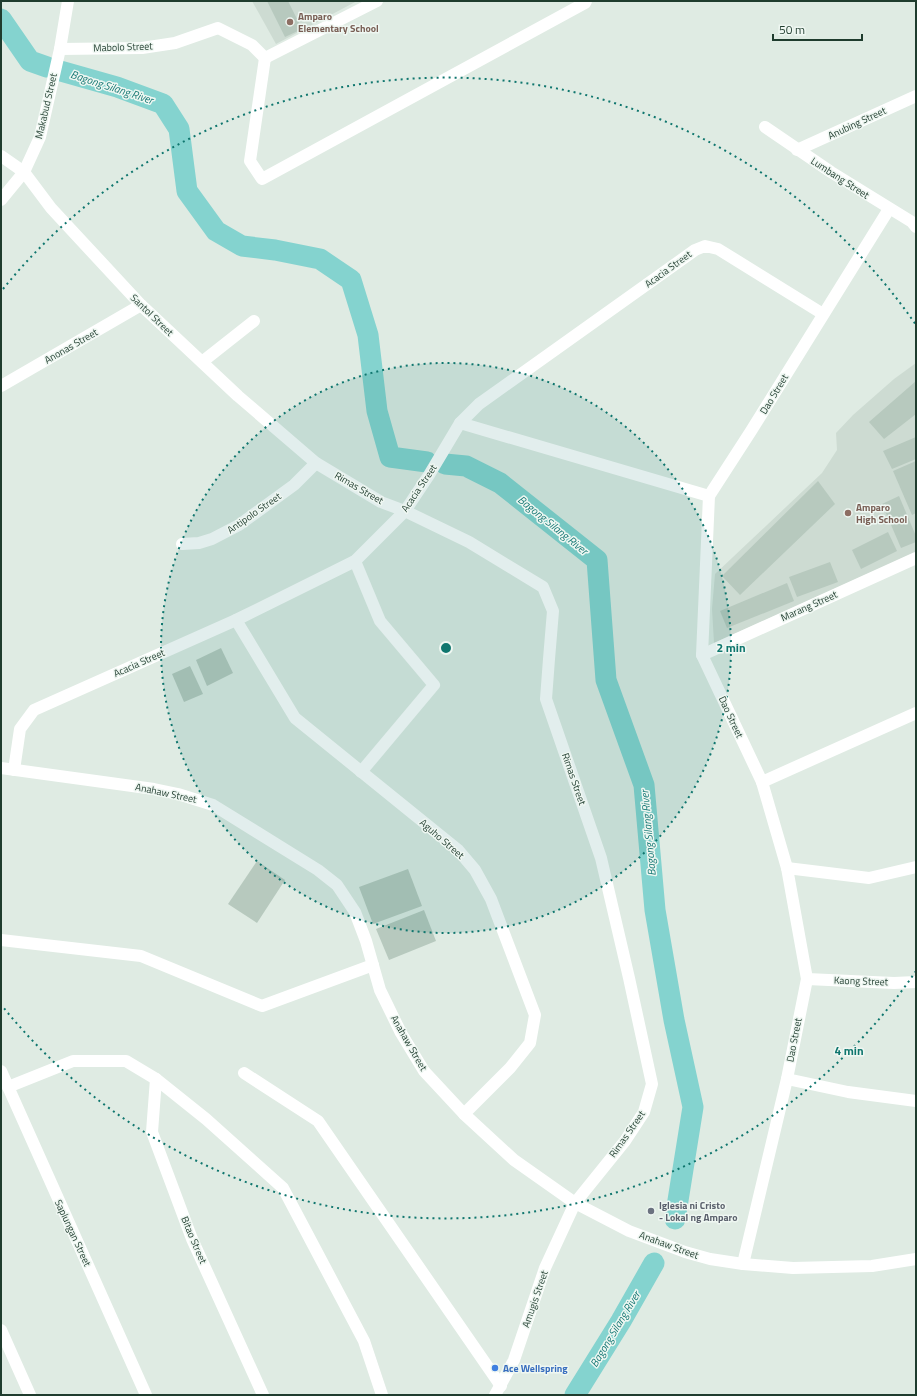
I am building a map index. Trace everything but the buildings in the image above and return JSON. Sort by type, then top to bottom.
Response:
[{"type":"street","name":"Makabud Street","points":[[1,200],[24,172],[40,137],[60,49],[68,1]]},
{"type":"street","points":[[377,1],[265,58],[250,161],[262,179],[586,2]]},
{"type":"street","name":"Mabolo Street","points":[[60,49],[142,48],[175,43],[218,28],[252,45],[265,58]]},
{"type":"street","name":"Anubing Street","points":[[797,150],[916,96]]},
{"type":"street","name":"Lumbang Street","points":[[764,128],[889,209],[912,222],[916,227]]},
{"type":"street","name":"Santol Street","points":[[1,156],[24,172],[51,208],[141,305],[238,396],[316,463]]},
{"type":"street","name":"Dao Street","points":[[743,1264],[786,1079],[807,979],[787,868],[762,782],[702,655],[710,496],[752,431],[889,209]]},
{"type":"street","name":"Acacia Street","points":[[14,770],[20,729],[34,710],[236,620],[355,561],[405,511],[429,475],[460,423],[479,404],[695,250],[705,246],[718,249],[823,314]]},
{"type":"street","name":"Anonas Street","points":[[1,386],[141,305]]},
{"type":"street","points":[[202,362],[254,322]]},
{"type":"street","points":[[460,423],[710,496]]},
{"type":"street","name":"Rimas Street","points":[[316,463],[381,502],[405,511],[469,542],[543,587],[553,612],[548,659],[546,700],[601,858],[652,1084],[644,1112],[625,1141],[575,1203]]},
{"type":"street","name":"Antipolo Street","points":[[182,544],[199,543],[212,539],[239,524],[294,484],[316,463]]},
{"type":"street","name":"Marang Street","points":[[702,655],[916,558]]},
{"type":"street","points":[[355,561],[380,621],[434,685],[361,772]]},
{"type":"street","name":"Aguho Street","points":[[236,620],[295,718],[458,850],[475,870],[491,899],[535,1015],[530,1043],[510,1068],[464,1114]]},
{"type":"street","points":[[762,782],[916,713]]},
{"type":"street","name":"Anahaw Street","points":[[1,768],[154,789],[178,794],[213,805],[318,870],[337,885],[355,912],[366,941],[380,990],[401,1033],[424,1070],[464,1114],[514,1160],[575,1203],[629,1231],[685,1252],[710,1259],[743,1264],[793,1268],[872,1266],[916,1259]]},
{"type":"street","points":[[787,868],[870,878],[916,867]]},
{"type":"street","points":[[1,940],[141,956],[262,1006],[373,965]]},
{"type":"street","name":"Kaong Street","points":[[807,979],[916,982]]},
{"type":"street","points":[[8,1087],[73,1061],[126,1061],[156,1079],[206,1119],[283,1188],[364,1341],[382,1395]]},
{"type":"street","name":"Saplungan Street","points":[[1,1071],[146,1395]]},
{"type":"street","points":[[244,1073],[318,1121],[498,1391]]},
{"type":"street","name":"Bitao Street","points":[[156,1079],[152,1132],[192,1239],[263,1395]]},
{"type":"street","points":[[786,1079],[848,1092],[916,1101]]},
{"type":"street","name":"Amugis Street","points":[[498,1391],[514,1360],[545,1268],[575,1203]]},
{"type":"street","points":[[1,1330],[30,1395]]},
{"type":"shaded area","name":"Amparo Elementary School","points":[[252,1],[357,1],[276,44]]},
{"type":"shaded area","name":"Amparo High School","points":[[916,363],[916,552],[714,643],[712,609],[715,574],[822,473],[837,450],[836,433],[853,415],[894,379]]},
{"type":"waterway","name":"Bagong Silang River","points":[[1,19],[30,61],[47,67]]},
{"type":"waterway","name":"Bagong Silang River","points":[[57,70],[117,87],[163,104],[179,129],[187,191],[216,231],[242,246],[275,250],[320,259],[351,280],[368,335],[377,411],[390,457],[427,462]]},
{"type":"waterway","name":"Bagong Silang River","points":[[445,464],[466,466],[500,483],[597,560],[606,680],[644,785],[655,910],[674,1020],[693,1107],[675,1219]]},
{"type":"waterway","name":"Bagong Silang River","points":[[575,1395],[621,1321],[654,1263]]},
{"type":"place","name":"Amparo Elementary School","points":[[290,22]]},
{"type":"place","name":"Amparo High School","points":[[848,513]]},
{"type":"place","name":"Iglesia ni Cristo - Lokal ng Amparo","points":[[651,1211]]},
{"type":"place","name":"Ace Wellspring","points":[[495,1368]]}]
